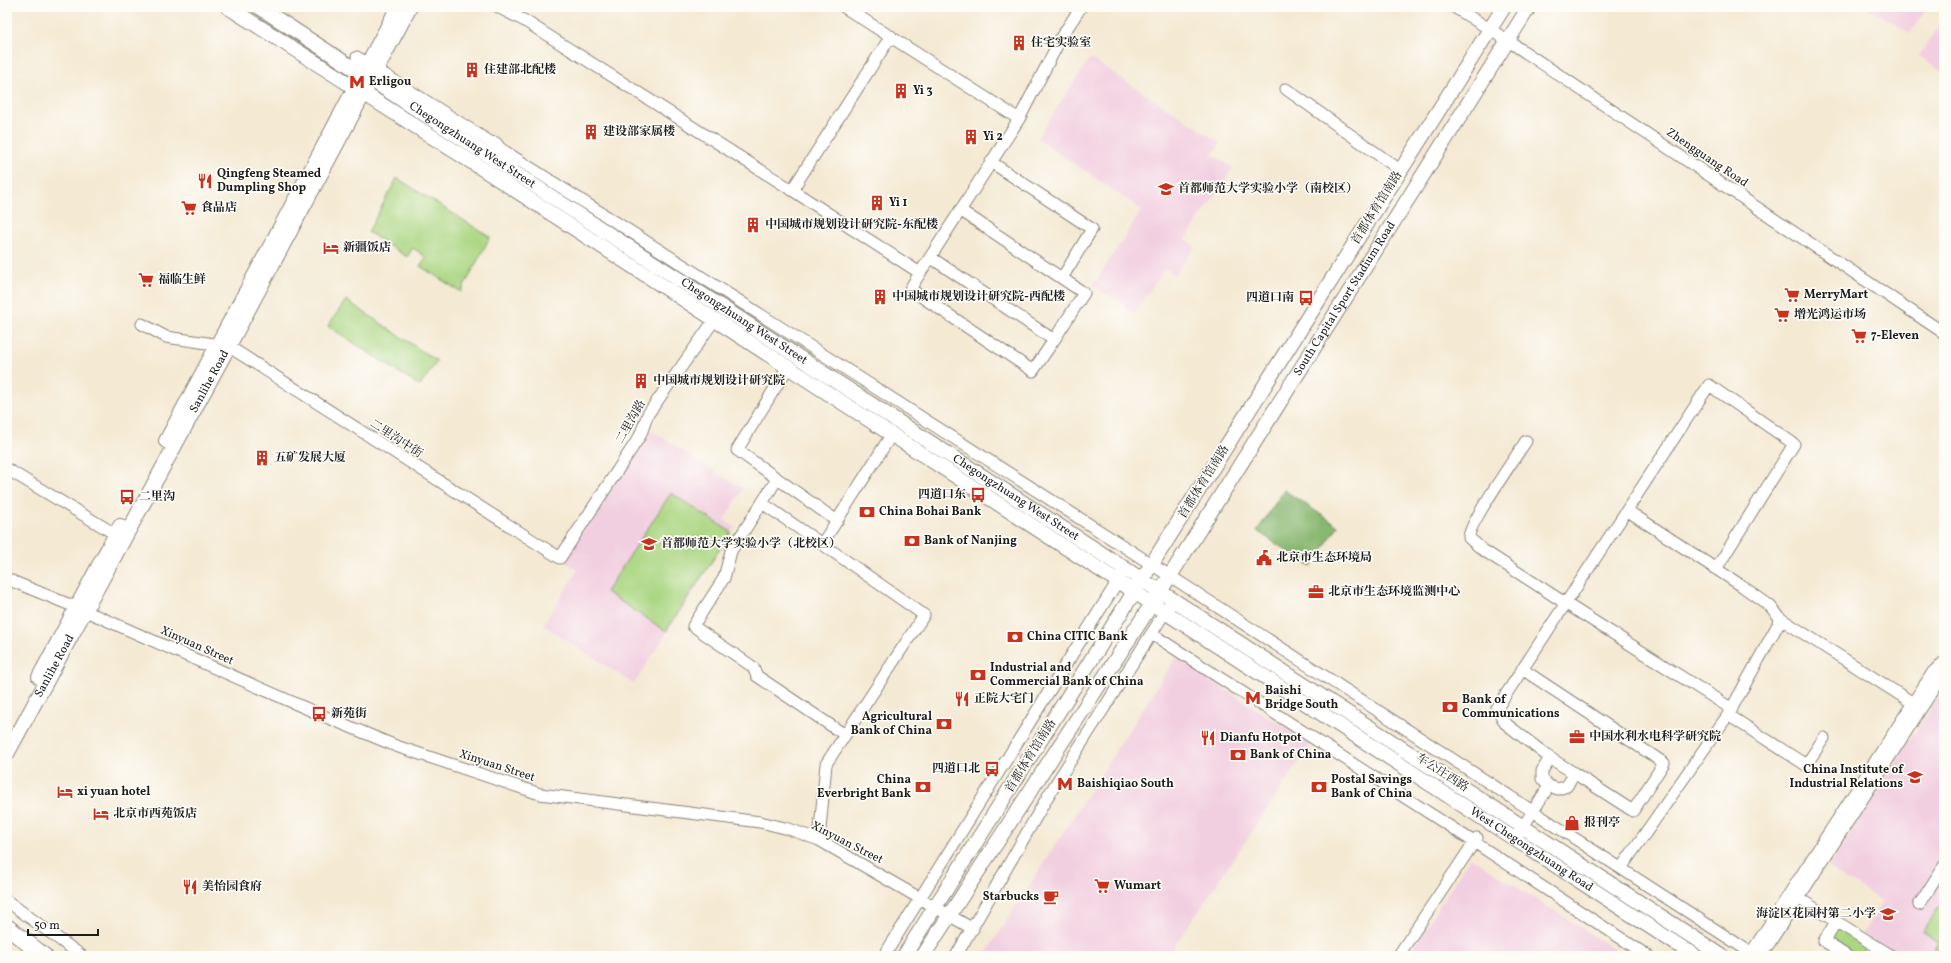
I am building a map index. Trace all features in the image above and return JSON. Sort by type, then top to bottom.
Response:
[{"type":"highway","points":[[7,927],[44,956]]},
{"type":"main road","name":"Chegongzhuang West Street","points":[[228,7],[360,90],[1135,592]]},
{"type":"main road","name":"Chegongzhuang West Street","points":[[259,7],[367,69],[512,170],[1143,579]]},
{"type":"main road","points":[[367,69],[398,7]]},
{"type":"main road","points":[[367,69],[410,7]]},
{"type":"main road","name":"首都体育馆南路","points":[[904,956],[1504,7]]},
{"type":"main road","name":"South Capital Sport Stadium Road","points":[[1161,590],[1529,7]]},
{"type":"main road","name":"Sanlihe Road","points":[[7,754],[81,609],[360,90],[367,69]]},
{"type":"main road","points":[[495,144],[512,170]]},
{"type":"main road","name":"Sanlihe Road","points":[[7,735],[81,609],[115,534],[223,345]]},
{"type":"main road","name":"车公庄西路","points":[[1143,579],[1722,956]]},
{"type":"main road","name":"首都体育馆南路","points":[[923,956],[948,915],[1161,590]]},
{"type":"main road","name":"West Chegongzhuang Road","points":[[1135,592],[1695,956]]},
{"type":"street","points":[[498,7],[525,21],[920,273]]},
{"type":"street","points":[[844,7],[892,36],[1019,119]]},
{"type":"street","points":[[960,210],[1084,293],[1033,371],[910,289],[960,210],[1019,119],[1062,36],[1081,7]]},
{"type":"street","name":"Zhengguang Road","points":[[1454,7],[1507,40],[1944,333]]},
{"type":"street","points":[[792,190],[892,36]]},
{"type":"street","points":[[367,69],[495,144],[1152,564],[1754,955]]},
{"type":"street","points":[[1286,89],[1400,170]]},
{"type":"street","points":[[991,162],[1092,229],[1062,278]]},
{"type":"street","points":[[930,257],[1054,340]]},
{"type":"street","name":"二里沟路","points":[[560,558],[640,436],[648,414],[715,319]]},
{"type":"street","points":[[142,324],[166,337],[197,343],[223,345]]},
{"type":"street","name":"二里沟中街","points":[[223,345],[560,558]]},
{"type":"street","points":[[788,367],[737,450],[837,521]]},
{"type":"street","points":[[1522,669],[1664,763],[1633,811],[1550,758],[1505,722],[1497,708],[1522,669],[1565,603],[1628,512],[1709,385],[1794,444],[1716,569]]},
{"type":"street","points":[[822,544],[892,434]]},
{"type":"street","points":[[1526,441],[1477,518],[1469,538],[1483,550],[1730,712],[1806,765],[1824,738]]},
{"type":"street","points":[[7,469],[115,534]]},
{"type":"street","points":[[777,479],[731,551],[724,578],[693,626],[754,667],[757,676],[845,735]]},
{"type":"street","points":[[762,503],[924,615],[826,764],[819,840]]},
{"type":"street","points":[[1628,512],[1770,606],[1781,619],[1913,703]]},
{"type":"street","name":"首都体育馆南路","points":[[884,956],[1126,568]]},
{"type":"street","name":"Xinyuan Street","points":[[7,579],[81,609],[319,714],[396,746],[540,794],[760,822],[789,829],[819,840],[973,929]]},
{"type":"street","points":[[956,956],[973,929],[1048,796],[1174,599]]},
{"type":"street","points":[[1621,868],[1730,712],[1781,619]]},
{"type":"street","points":[[1152,634],[1476,840],[1648,956]]},
{"type":"street","points":[[1754,955],[1933,672],[1944,662]]},
{"type":"street","points":[[1754,955],[1798,898],[1942,676],[1944,670]]},
{"type":"street","points":[[1550,758],[1542,771],[1542,779],[1549,786],[1558,789],[1567,786],[1574,773]]},
{"type":"street","points":[[1516,839],[1549,786]]},
{"type":"street","points":[[1398,956],[1476,840]]},
{"type":"street","points":[[1919,905],[1944,866]]},
{"type":"street","points":[[1798,898],[1892,956]]},
{"type":"street","points":[[7,901],[82,956]]},
{"type":"street","points":[[1836,922],[1824,941],[1847,956]]},
{"type":"shaded area","points":[[1867,7],[1928,7],[1910,33]]},
{"type":"shaded area","points":[[1944,17],[1944,72],[1919,56]]},
{"type":"shaded area","name":"首都师范大学实验小学（南校区）","points":[[1090,58],[1221,143],[1213,154],[1233,168],[1186,239],[1195,246],[1175,275],[1165,268],[1135,313],[1093,285],[1142,210],[1037,138]]},
{"type":"shaded area","name":"首都师范大学实验小学（北校区）","points":[[649,429],[743,489],[724,520],[735,527],[634,684],[543,625],[578,570],[564,561]]},
{"type":"shaded area","points":[[1176,657],[1311,744],[1168,956],[984,956]]},
{"type":"shaded area","name":"China Institute of Industrial Relations","points":[[1944,687],[1944,956],[1897,956],[1862,934],[1882,902],[1828,867]]},
{"type":"shaded area","points":[[1470,857],[1625,956],[1408,956]]},
{"type":"green space","points":[[397,178],[490,237],[461,292],[420,266],[426,257],[413,248],[407,257],[368,232]]},
{"type":"green space","points":[[346,300],[437,361],[420,386],[328,326]]},
{"type":"green space","points":[[1284,490],[1338,526],[1311,567],[1257,531]]},
{"type":"green space","points":[[671,493],[731,532],[666,631],[606,592]]},
{"type":"green space","points":[[1944,899],[1944,950],[1940,956],[1931,956],[1939,941],[1923,931]]},
{"type":"green space","points":[[1838,925],[1868,945],[1861,956],[1851,956],[1828,941]]},
{"type":"place","name":"住宅实验室","points":[[1019,43]]},
{"type":"place","name":"住建部北配楼","points":[[472,70]]},
{"type":"place","name":"Erligou","points":[[357,82]]},
{"type":"place","name":"Yi 3","points":[[901,91]]},
{"type":"place","name":"建设部家属楼","points":[[591,132]]},
{"type":"place","name":"Yi 2","points":[[971,137]]},
{"type":"place","name":"Qingfeng Steamed Dumpling Shop","points":[[205,181]]},
{"type":"place","name":"首都师范大学实验小学（南校区）","points":[[1166,189]]},
{"type":"place","name":"Yi 1","points":[[877,203]]},
{"type":"place","name":"食品店","points":[[189,208]]},
{"type":"place","name":"中国城市规划设计研究院-东配楼","points":[[753,225]]},
{"type":"place","name":"新疆饭店","points":[[331,248]]},
{"type":"place","name":"福临生鲜","points":[[146,280]]},
{"type":"place","name":"MerryMart","points":[[1792,295]]},
{"type":"place","name":"中国城市规划设计研究院-西配楼","points":[[880,297]]},
{"type":"place","name":"四道口南","points":[[1306,298]]},
{"type":"place","name":"增光鸿运市场","points":[[1782,315]]},
{"type":"place","name":"7-Eleven","points":[[1859,336]]},
{"type":"place","name":"中国城市规划设计研究院","points":[[641,381]]},
{"type":"place","name":"五矿发展大厦","points":[[262,458]]},
{"type":"place","name":"四道口东","points":[[978,495]]},
{"type":"place","name":"二里沟","points":[[127,497]]},
{"type":"place","name":"China Bohai Bank","points":[[867,512]]},
{"type":"place","name":"Bank of Nanjing","points":[[912,541]]},
{"type":"place","name":"首都师范大学实验小学（北校区）","points":[[649,544]]},
{"type":"place","name":"北京市生态环境局","points":[[1264,558]]},
{"type":"place","name":"北京市生态环境监测中心","points":[[1316,592]]},
{"type":"place","name":"China CITIC Bank","points":[[1015,637]]},
{"type":"place","name":"Industrial and Commercial Bank of China","points":[[978,675]]},
{"type":"place","name":"Baishi Bridge South","points":[[1253,698]]},
{"type":"place","name":"正院大宅门","points":[[962,699]]},
{"type":"place","name":"Bank of Communications","points":[[1450,707]]},
{"type":"place","name":"新苑街","points":[[319,714]]},
{"type":"place","name":"Agricultural Bank of China","points":[[944,724]]},
{"type":"place","name":"中国水利水电科学研究院","points":[[1577,737]]},
{"type":"place","name":"Dianfu Hotpot","points":[[1208,738]]},
{"type":"place","name":"Bank of China","points":[[1238,755]]},
{"type":"place","name":"四道口北","points":[[992,769]]},
{"type":"place","name":"China Institute of Industrial Relations","points":[[1915,777]]},
{"type":"place","name":"Baishiqiao South","points":[[1065,784]]},
{"type":"place","name":"China Everbright Bank","points":[[923,787]]},
{"type":"place","name":"Postal Savings Bank of China","points":[[1319,787]]},
{"type":"place","name":"xi yuan hotel","points":[[65,792]]},
{"type":"place","name":"北京市西苑饭店","points":[[101,814]]},
{"type":"place","name":"报刊亭","points":[[1572,823]]},
{"type":"place","name":"Wumart","points":[[1102,886]]},
{"type":"place","name":"美怡园食府","points":[[190,887]]},
{"type":"place","name":"Starbucks","points":[[1051,897]]},
{"type":"place","name":"海淀区花园村第二小学","points":[[1888,914]]}]
